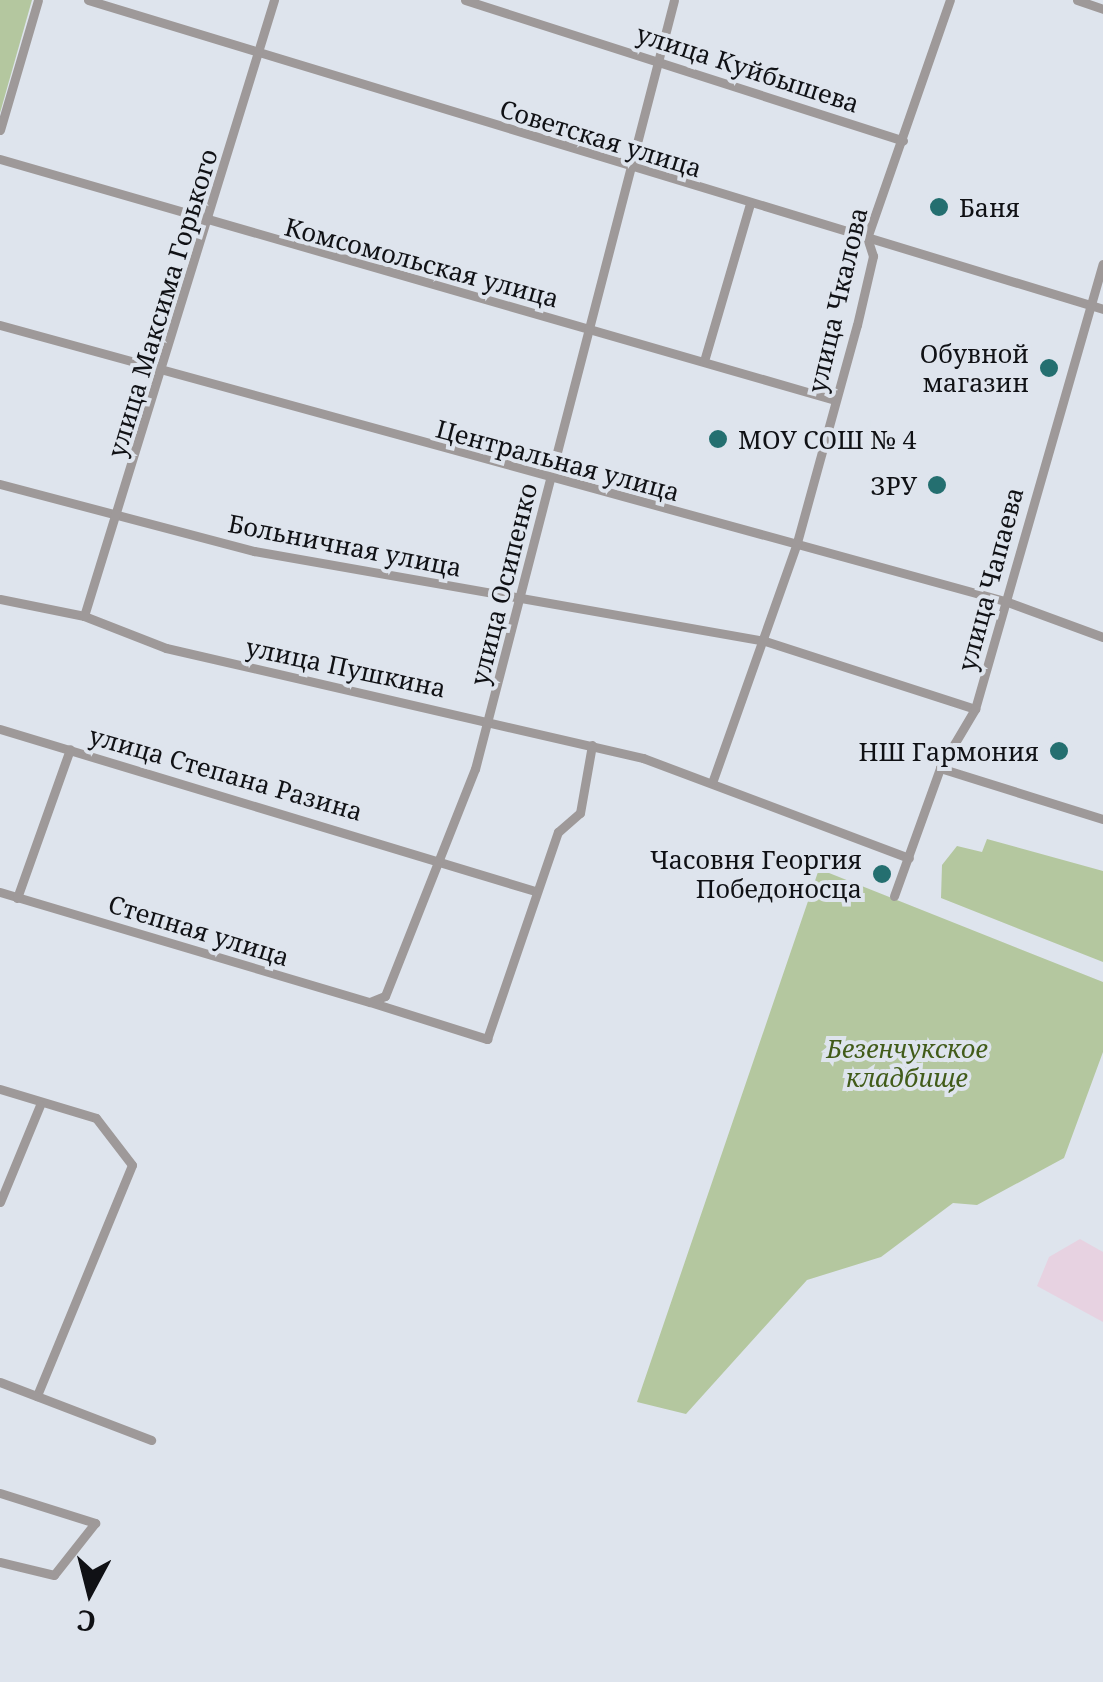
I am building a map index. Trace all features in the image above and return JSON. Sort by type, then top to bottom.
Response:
[{"type":"street","points":[[0,130],[38,0]]},
{"type":"street","name":"Советская улица","points":[[88,0],[632,170],[1103,309]]},
{"type":"street","name":"улица Максима Горького","points":[[84,616],[211,220],[274,0]]},
{"type":"street","name":"улица Куйбышева","points":[[465,0],[903,140]]},
{"type":"street","name":"улица Осипенко","points":[[370,1002],[385,996],[488,721],[587,328],[632,170],[653,58],[674,0]]},
{"type":"street","name":"улица Чкалова","points":[[713,780],[766,641],[796,546],[873,256],[867,238],[950,0]]},
{"type":"street","points":[[1077,0],[1103,9]]},
{"type":"street","name":"Комсомольская улица","points":[[0,159],[835,400]]},
{"type":"street","points":[[704,361],[750,204]]},
{"type":"street","name":"улица Чапаева","points":[[894,896],[940,768],[975,709],[1103,264]]},
{"type":"street","name":"Центральная улица","points":[[0,325],[1005,602],[1103,637]]},
{"type":"street","name":"Больничная улица","points":[[0,484],[117,516],[522,598],[766,641],[975,709]]},
{"type":"street","name":"улица Пушкина","points":[[0,599],[84,616],[166,648],[592,745],[713,780],[908,858]]},
{"type":"street","name":"улица Степана Разина","points":[[0,728],[440,856],[534,891]]},
{"type":"street","points":[[534,891],[561,827],[580,813],[592,745]]},
{"type":"street","points":[[17,898],[70,749]]},
{"type":"street","points":[[940,768],[1103,819]]},
{"type":"street","name":"Степная улица","points":[[0,892],[488,1039],[534,891]]},
{"type":"street","points":[[0,1089],[40,1106],[96,1118],[132,1165],[37,1396]]},
{"type":"street","points":[[0,1202],[40,1106]]},
{"type":"street","points":[[0,1382],[151,1440]]},
{"type":"street","points":[[0,1493],[95,1524],[54,1575],[0,1562]]},
{"type":"shaded area","points":[[1080,1239],[1103,1252],[1103,1322],[1037,1286],[1049,1257]]},
{"type":"green space","points":[[0,0],[32,0],[0,113]]},
{"type":"green space","points":[[987,839],[1103,871],[1103,962],[941,898],[942,865],[957,846],[982,852]]},
{"type":"green space","name":"Безенчукское кладбище","points":[[819,869],[1103,982],[1103,1052],[1064,1158],[977,1205],[953,1203],[881,1257],[807,1280],[686,1414],[637,1402]]},
{"type":"place","name":"Баня","points":[[939,207]]},
{"type":"place","name":"Обувной магазин","points":[[1049,368]]},
{"type":"place","name":"МОУ СОШ № 4","points":[[718,439]]},
{"type":"place","name":"ЗРУ","points":[[937,485]]},
{"type":"place","name":"НШ Гармония","points":[[1059,751]]},
{"type":"place","name":"Часовня Георгия Победоносца","points":[[882,874]]}]
